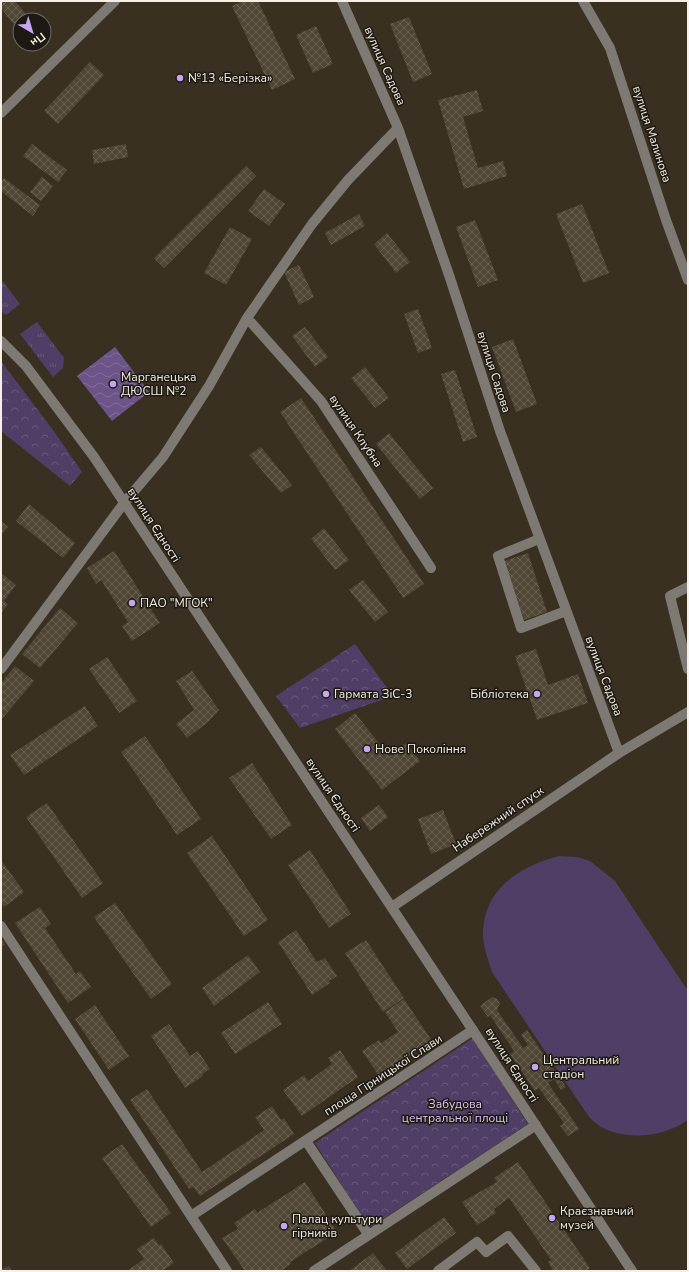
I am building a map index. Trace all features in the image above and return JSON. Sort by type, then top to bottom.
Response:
[{"type":"street","points":[[1,113],[115,1]]},
{"type":"street","name":"вулиця Садова","points":[[342,1],[398,128],[449,275],[500,431],[539,540],[619,753]]},
{"type":"street","name":"вулиця Малинова","points":[[583,1],[610,48],[666,220],[688,280]]},
{"type":"street","points":[[1,669],[124,503],[163,457],[209,386],[247,318],[312,224],[348,180],[398,128]]},
{"type":"street","name":"вулиця Клубна","points":[[247,318],[321,401],[431,568]]},
{"type":"street","name":"вулиця Єдності","points":[[1,342],[30,372],[94,457],[632,1271]]},
{"type":"street","points":[[539,540],[498,556],[521,628],[566,611]]},
{"type":"street","points":[[688,587],[670,596],[688,669]]},
{"type":"street","name":"Набережний спуск","points":[[392,907],[619,753],[688,712]]},
{"type":"street","points":[[1,926],[191,1216],[223,1270]]},
{"type":"street","name":"площа Гірницької Слави","points":[[191,1216],[473,1030]]},
{"type":"street","points":[[314,1271],[368,1234],[536,1125]]},
{"type":"street","points":[[306,1141],[368,1234]]},
{"type":"street","points":[[438,1271],[477,1242],[486,1252],[508,1236],[536,1271]]},
{"type":"green space","points":[[1,279],[20,304],[6,315],[1,311]]},
{"type":"green space","points":[[37,322],[64,358],[63,368],[53,377],[20,334]]},
{"type":"green space","points":[[1,361],[53,430],[82,472],[70,486],[1,431]]},
{"type":"green space","points":[[355,644],[393,696],[300,728],[276,696]]},
{"type":"green space","points":[[559,856],[577,857],[590,861],[615,881],[688,991],[688,1120],[678,1126],[657,1133],[634,1135],[611,1131],[594,1122],[589,1117],[492,972],[483,941],[483,930],[486,915],[491,902],[498,890],[519,872],[545,860]]},
{"type":"green space","name":"Забудова центральної площі","points":[[473,1038],[528,1124],[369,1228],[315,1143]]},
{"type":"water","name":"Марганецька ДЮСШ №2","points":[[115,347],[149,392],[112,421],[77,376]]},
{"type":"building","points":[[1,1],[15,1],[24,12],[12,12],[12,22],[1,8]]},
{"type":"building","points":[[243,1],[258,1],[295,79],[272,90],[232,6]]},
{"type":"building","points":[[409,17],[432,74],[413,82],[390,24]]},
{"type":"building","points":[[316,26],[333,64],[313,73],[296,35]]},
{"type":"building","points":[[90,62],[104,75],[58,124],[44,111]]},
{"type":"building","points":[[477,90],[483,111],[463,117],[478,168],[503,161],[507,176],[464,189],[438,100]]},
{"type":"building","points":[[32,144],[67,170],[58,182],[23,156]]},
{"type":"building","points":[[126,144],[128,157],[94,164],[92,150]]},
{"type":"building","points":[[246,166],[256,176],[164,268],[154,258]]},
{"type":"building","points":[[42,177],[53,186],[41,201],[30,192]]},
{"type":"building","points":[[4,178],[40,205],[33,216],[1,191],[1,182]]},
{"type":"building","points":[[264,189],[285,204],[269,226],[248,211]]},
{"type":"building","points":[[582,204],[609,273],[583,283],[556,214]]},
{"type":"building","points":[[359,214],[365,226],[331,245],[325,233]]},
{"type":"building","points":[[475,220],[498,280],[478,287],[456,227]]},
{"type":"building","points":[[230,227],[252,239],[226,285],[204,273]]},
{"type":"building","points":[[387,233],[410,262],[396,273],[374,244]]},
{"type":"building","points":[[299,265],[314,297],[299,305],[284,272]]},
{"type":"building","points":[[418,309],[432,348],[418,353],[404,314]]},
{"type":"building","points":[[305,327],[328,357],[315,367],[292,336]]},
{"type":"building","points":[[513,339],[537,404],[516,412],[492,347]]},
{"type":"building","points":[[365,367],[389,398],[375,408],[351,378]]},
{"type":"building","points":[[455,370],[477,437],[463,442],[441,374]]},
{"type":"building","points":[[301,398],[424,584],[403,598],[280,412]]},
{"type":"building","points":[[389,433],[433,488],[420,499],[376,444]]},
{"type":"building","points":[[261,447],[292,485],[281,493],[249,455]]},
{"type":"building","points":[[29,504],[75,543],[63,558],[16,521]]},
{"type":"building","points":[[1,521],[8,527],[1,535]]},
{"type":"building","points":[[324,528],[349,560],[335,570],[311,539]]},
{"type":"building","name":"ПАО \"МГОК\"","points":[[114,551],[160,623],[132,641],[122,626],[128,622],[101,580],[96,584],[87,568]]},
{"type":"building","points":[[528,553],[547,612],[524,620],[504,561]]},
{"type":"building","points":[[1,573],[16,585],[4,601],[8,604],[1,614]]},
{"type":"building","points":[[363,580],[388,612],[375,622],[349,590]]},
{"type":"building","points":[[60,608],[78,623],[40,668],[22,654]]},
{"type":"building","points":[[536,649],[548,685],[578,674],[588,703],[537,720],[515,656]]},
{"type":"building","points":[[107,657],[137,701],[119,713],[89,669]]},
{"type":"building","points":[[15,666],[34,681],[1,720],[1,683]]},
{"type":"building","points":[[192,671],[219,710],[207,723],[187,738],[176,724],[194,710],[176,681]]},
{"type":"building","points":[[85,706],[98,726],[24,775],[10,755]]},
{"type":"building","name":"Нове Покоління","points":[[355,713],[389,756],[406,743],[420,761],[382,790],[335,729]]},
{"type":"building","points":[[145,736],[201,819],[177,835],[121,752]]},
{"type":"building","points":[[252,763],[292,825],[271,839],[229,778]]},
{"type":"building","points":[[47,803],[103,883],[82,898],[26,817]]},
{"type":"building","points":[[379,805],[388,817],[370,831],[361,818]]},
{"type":"building","points":[[443,810],[456,844],[431,854],[418,819]]},
{"type":"building","points":[[212,836],[268,920],[244,936],[187,853]]},
{"type":"building","points":[[310,850],[351,914],[329,928],[288,865]]},
{"type":"building","points":[[1,860],[24,892],[4,907],[1,903]]},
{"type":"building","points":[[115,903],[172,984],[151,999],[94,917]]},
{"type":"building","points":[[40,907],[51,924],[45,928],[76,974],[80,971],[91,987],[68,1003],[15,923]]},
{"type":"building","points":[[296,930],[317,962],[325,958],[337,976],[329,981],[330,983],[312,995],[278,942]]},
{"type":"building","points":[[1,938],[5,945],[1,947]]},
{"type":"building","points":[[366,940],[404,998],[383,1012],[345,953]]},
{"type":"building","points":[[248,955],[260,972],[214,1006],[202,988]]},
{"type":"building","name":"Центральний стадіон","points":[[492,997],[497,999],[500,1003],[497,1010],[523,1048],[528,1045],[521,1035],[527,1030],[566,1087],[561,1090],[554,1079],[548,1083],[579,1129],[568,1136],[560,1126],[564,1123],[539,1088],[535,1091],[510,1054],[514,1051],[490,1015],[488,1017],[480,1006]]},
{"type":"building","points":[[404,999],[432,1041],[379,1076],[362,1051],[379,1040],[381,1043],[398,1032],[385,1012]]},
{"type":"building","points":[[268,1002],[282,1024],[235,1054],[221,1033]]},
{"type":"building","points":[[95,1005],[129,1056],[109,1070],[75,1019]]},
{"type":"building","points":[[169,1024],[190,1056],[198,1051],[210,1069],[202,1074],[203,1076],[185,1088],[151,1036]]},
{"type":"building","points":[[340,1050],[358,1077],[302,1116],[283,1090],[304,1075],[308,1081],[332,1064],[328,1058]]},
{"type":"building","points":[[147,1089],[202,1172],[264,1130],[255,1117],[272,1106],[281,1120],[284,1118],[294,1134],[200,1196],[193,1187],[189,1189],[130,1100]]},
{"type":"building","points":[[122,1144],[171,1213],[151,1227],[102,1158]]},
{"type":"building","points":[[518,1162],[590,1268],[586,1271],[553,1271],[548,1262],[551,1260],[509,1198],[494,1209],[496,1213],[477,1225],[462,1202],[497,1182],[494,1178]]},
{"type":"building","name":"Палац культури гірників","points":[[305,1182],[337,1232],[290,1262],[291,1264],[281,1271],[245,1271],[222,1238],[238,1229],[234,1223],[255,1209],[257,1213]]},
{"type":"building","points":[[444,1217],[456,1233],[407,1269],[395,1253]]},
{"type":"building","points":[[154,1238],[159,1245],[161,1244],[174,1263],[162,1271],[127,1271],[144,1259],[137,1249]]},
{"type":"building","points":[[373,1253],[387,1271],[349,1271]]},
{"type":"building","points":[[9,1266],[12,1271],[1,1271],[1,1270]]},
{"type":"place","name":"№13 «Берізка»","points":[[180,78]]},
{"type":"place","name":"Марганецька ДЮСШ №2","points":[[113,384]]},
{"type":"place","name":"ПАО \"МГОК\"","points":[[132,603]]},
{"type":"place","name":"Гармата ЗіС-3","points":[[326,694]]},
{"type":"place","name":"Бібліотека","points":[[537,694]]},
{"type":"place","name":"Нове Покоління","points":[[367,749]]},
{"type":"place","name":"Центральний стадіон","points":[[535,1067]]},
{"type":"place","name":"Краєзнавчий музей","points":[[552,1218]]},
{"type":"place","name":"Палац культури гірників","points":[[284,1226]]}]
